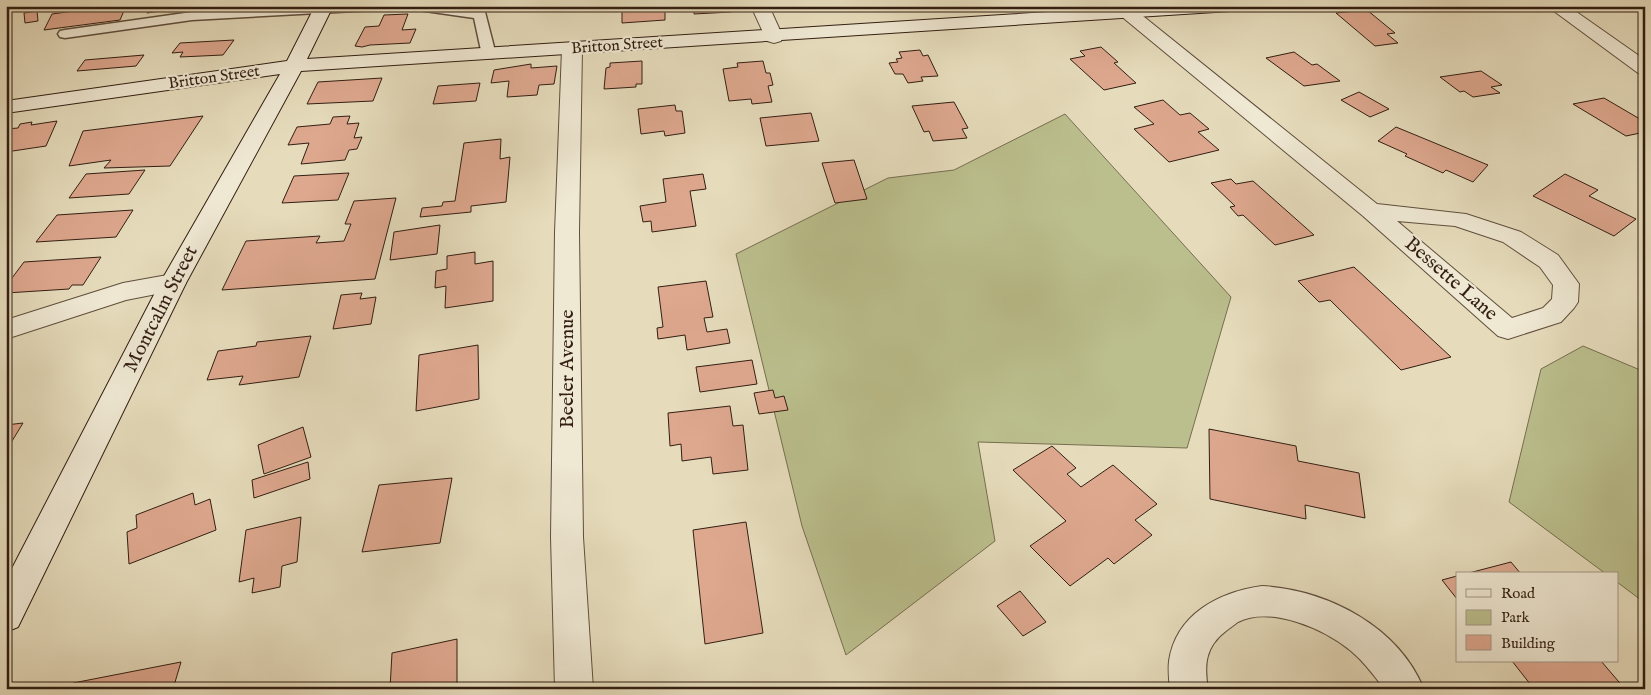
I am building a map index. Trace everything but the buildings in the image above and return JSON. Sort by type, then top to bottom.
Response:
[{"type":"street","points":[[760,6],[774,37]]},
{"type":"street","name":"Britton Street","points":[[6,107],[294,66],[774,37],[1231,6]]},
{"type":"street","points":[[1556,6],[1645,69]]},
{"type":"street","name":"Montcalm Street","points":[[6,616],[173,283],[294,66],[323,8]]},
{"type":"street","name":"Bessette Lane","points":[[1128,12],[1371,211],[1508,329],[1552,315],[1565,302],[1566,284],[1549,261],[1512,237],[1458,219],[1371,211]]},
{"type":"street","name":"Beeler Avenue","points":[[572,49],[567,232],[566,537],[574,689]]},
{"type":"street","points":[[6,330],[123,292],[173,283]]},
{"type":"street","points":[[1188,689],[1187,662],[1198,633],[1220,613],[1250,602],[1285,602],[1322,614],[1356,633],[1385,660],[1406,689]]},
{"type":"lane","points":[[65,34],[192,16],[374,6]]},
{"type":"lane","points":[[418,6],[480,15],[489,55]]},
{"type":"green space","points":[[1065,114],[1231,297],[1187,448],[978,442],[995,541],[846,655],[802,526],[736,254],[888,178],[954,170]]},
{"type":"green space","points":[[1583,346],[1645,372],[1645,603],[1618,583],[1618,572],[1603,572],[1509,502],[1541,369]]}]
